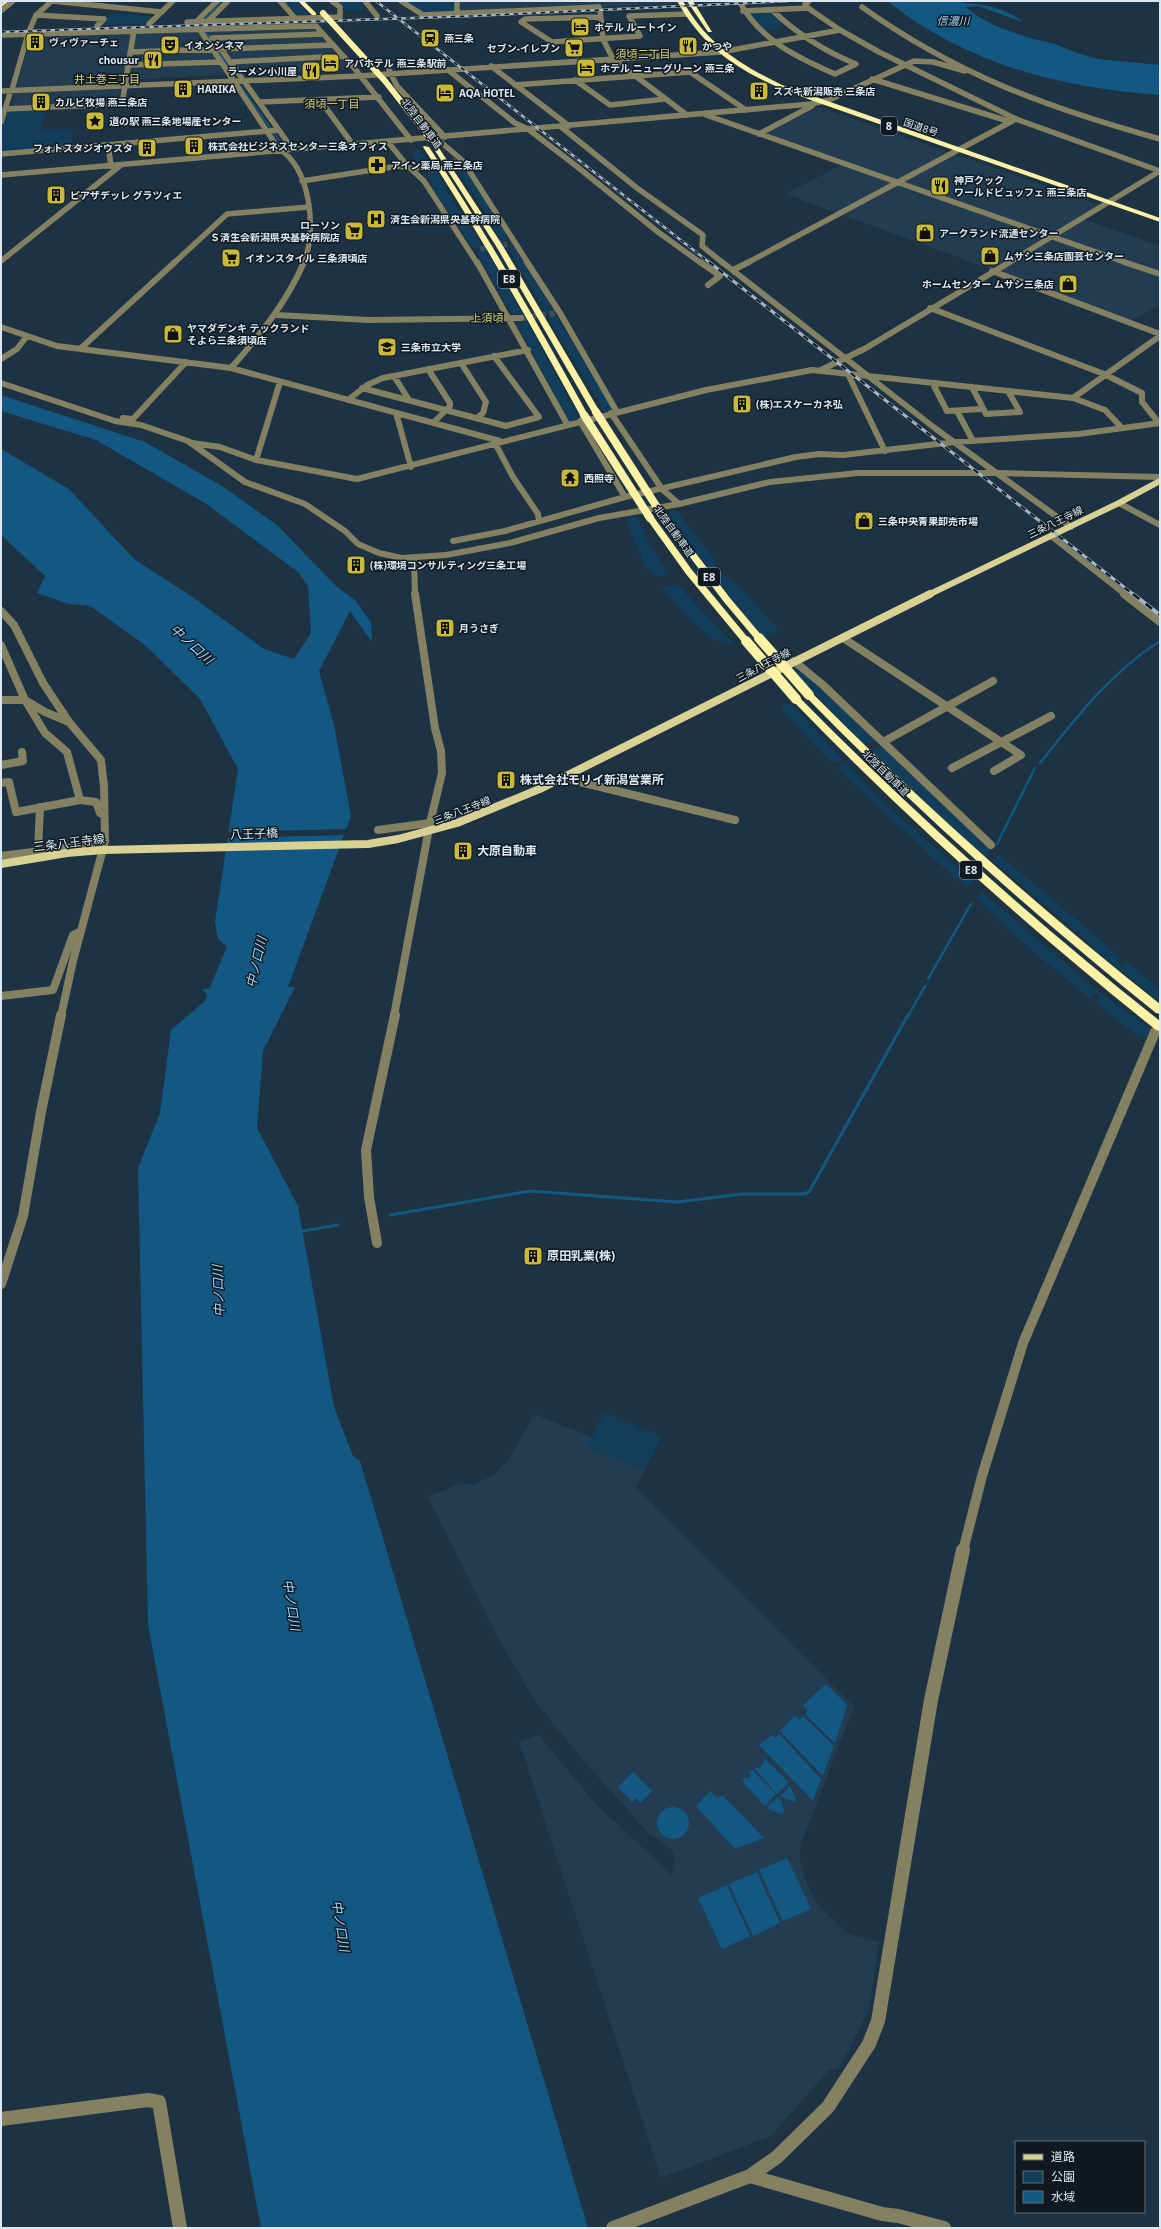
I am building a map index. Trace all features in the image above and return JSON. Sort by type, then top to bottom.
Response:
[{"type":"highway","points":[[1,6],[6,1]]},
{"type":"highway","points":[[301,1],[376,82]]},
{"type":"highway","name":"北陸自動車道","points":[[310,1],[385,81],[436,146],[472,200],[512,265],[596,412],[662,515],[727,600],[759,638],[809,695],[856,743],[959,842],[1087,953],[1160,1010]]},
{"type":"highway","name":"国道8号","points":[[680,1],[699,32],[719,50],[753,73],[821,102],[1111,200],[1160,214]]},
{"type":"highway","points":[[690,1],[704,25],[715,36]]},
{"type":"highway","name":"国道8号","points":[[723,44],[761,70],[829,100],[961,149]]},
{"type":"highway","name":"北陸自動車道","points":[[388,97],[405,118]]},
{"type":"highway","name":"北陸自動車道","points":[[413,129],[463,202],[501,266],[582,418],[650,518],[689,572],[796,699],[837,742],[939,841],[1073,959],[1157,1030]]},
{"type":"highway","name":"国道8号","points":[[1111,200],[1160,220]]},
{"type":"main road","name":"三条八王寺線","points":[[368,844],[399,840],[430,833],[487,812],[567,776],[794,661],[1071,527],[1160,481]]},
{"type":"main road","name":"八王子橋","points":[[140,850],[368,844]]},
{"type":"main road","name":"三条八王寺線","points":[[1,864],[67,853],[103,850],[140,850]]},
{"type":"street","points":[[1,11],[12,1]]},
{"type":"street","points":[[1,122],[29,31],[36,15],[52,1],[162,12]]},
{"type":"street","points":[[149,24],[173,1]]},
{"type":"street","points":[[197,22],[217,1]]},
{"type":"street","points":[[205,22],[228,1]]},
{"type":"street","points":[[180,22],[340,17],[340,8],[332,1]]},
{"type":"street","points":[[365,1],[378,16]]},
{"type":"street","points":[[401,1],[423,15],[599,7]]},
{"type":"street","points":[[457,1],[457,14]]},
{"type":"street","points":[[599,1],[603,39],[611,58],[687,115]]},
{"type":"street","points":[[739,1],[743,11],[758,30],[772,42],[800,58],[835,74],[856,64],[819,47],[803,37],[772,10]]},
{"type":"street","points":[[809,1],[805,4],[808,8],[840,30],[1014,121]]},
{"type":"street","points":[[281,2],[295,18]]},
{"type":"street","points":[[862,7],[905,36],[965,71],[1057,108],[1160,139]]},
{"type":"street","points":[[743,11],[808,8]]},
{"type":"street","points":[[600,17],[525,19],[521,22],[552,42],[640,36],[629,16],[687,14]]},
{"type":"street","points":[[36,15],[104,19],[97,26]]},
{"type":"street","points":[[205,22],[206,30],[212,38],[221,62],[278,148],[286,152],[302,181],[308,207],[310,225],[308,244],[302,269],[277,314],[231,368]]},
{"type":"street","points":[[142,24],[157,23]]},
{"type":"street","points":[[127,25],[134,27]]},
{"type":"street","points":[[1,35],[29,31],[106,26]]},
{"type":"street","points":[[1,30],[29,31],[134,27],[197,28],[200,30],[206,30],[316,26],[379,97],[412,140]]},
{"type":"street","points":[[5,109],[120,105],[125,84],[134,27]]},
{"type":"street","points":[[200,30],[204,39],[230,62],[260,102],[291,147],[286,152]]},
{"type":"street","points":[[390,72],[448,70],[719,50],[840,30]]},
{"type":"street","points":[[212,38],[323,34]]},
{"type":"street","points":[[130,52],[333,44]]},
{"type":"street","points":[[230,62],[343,56]]},
{"type":"street","points":[[1,175],[286,152],[435,137],[811,104],[829,100],[904,64],[926,60],[965,71]]},
{"type":"street","points":[[127,65],[221,62]]},
{"type":"street","points":[[500,65],[536,92]]},
{"type":"street","points":[[1,87],[12,88],[242,80],[490,66],[569,126]]},
{"type":"street","points":[[448,70],[515,123],[528,129],[575,165],[658,232],[720,276],[708,285]]},
{"type":"street","points":[[390,72],[397,86],[445,137]]},
{"type":"street","points":[[515,85],[524,83],[690,72],[746,110]]},
{"type":"street","points":[[872,79],[1014,121],[1160,171]]},
{"type":"street","points":[[575,80],[610,104],[665,100]]},
{"type":"street","points":[[1,91],[12,88]]},
{"type":"street","points":[[260,102],[379,97]]},
{"type":"street","points":[[320,100],[354,146]]},
{"type":"street","points":[[759,134],[812,107],[811,104]]},
{"type":"street","points":[[702,114],[1160,274]]},
{"type":"street","points":[[570,118],[578,125]]},
{"type":"street","points":[[733,270],[1014,121]]},
{"type":"street","points":[[560,126],[637,188],[702,235],[702,246],[868,376],[1071,527]]},
{"type":"street","points":[[1,154],[278,130]]},
{"type":"street","points":[[435,137],[463,161],[517,243],[614,413],[662,490],[679,504]]},
{"type":"street","points":[[388,142],[405,163],[405,166]]},
{"type":"street","points":[[108,145],[111,166]]},
{"type":"street","points":[[457,161],[463,161]]},
{"type":"street","points":[[1,262],[121,165]]},
{"type":"street","points":[[412,169],[427,165]]},
{"type":"street","points":[[302,181],[405,166],[412,169],[424,181],[472,251],[528,350],[567,424]]},
{"type":"street","points":[[1,383],[106,418],[142,425],[192,443],[220,447],[256,460],[357,479],[411,467],[567,424],[582,418],[614,413],[706,390],[821,370],[866,348],[930,308],[1160,171]]},
{"type":"street","points":[[80,349],[227,214],[308,207]]},
{"type":"street","points":[[507,244],[517,243]]},
{"type":"street","points":[[992,271],[1160,335]]},
{"type":"street","points":[[930,308],[1104,374],[1142,393],[1142,402],[1159,423]]},
{"type":"street","points":[[277,314],[373,320],[521,318]]},
{"type":"street","points":[[1,327],[58,346],[231,368],[498,442]]},
{"type":"street","points":[[1073,398],[1104,374],[1160,335]]},
{"type":"street","points":[[1,359],[17,349],[27,336]]},
{"type":"street","points":[[348,400],[372,382],[428,369],[528,350]]},
{"type":"street","points":[[362,388],[506,426],[539,417],[494,356]]},
{"type":"street","points":[[106,418],[133,419],[186,362]]},
{"type":"street","points":[[461,363],[486,402],[483,413],[478,418]]},
{"type":"street","points":[[428,369],[448,400],[450,406],[432,423]]},
{"type":"street","points":[[821,370],[1073,398],[1106,410],[1122,428]]},
{"type":"street","points":[[848,374],[885,451]]},
{"type":"street","points":[[394,376],[409,400]]},
{"type":"street","points":[[256,460],[280,382]]},
{"type":"street","points":[[936,383],[934,386],[945,409],[957,411],[981,409]]},
{"type":"street","points":[[972,387],[981,409],[986,414],[1020,412],[1008,391]]},
{"type":"street","points":[[957,411],[973,441]]},
{"type":"street","points":[[396,413],[411,467]]},
{"type":"street","points":[[582,418],[625,497]]},
{"type":"street","points":[[453,541],[505,531],[625,497],[662,490],[796,457],[819,454],[843,455],[955,442],[1079,434],[1159,423]]},
{"type":"street","points":[[498,442],[513,477],[538,514],[539,521]]},
{"type":"street","points":[[192,443],[245,482],[305,504],[345,532],[358,544],[379,553],[402,558],[446,555],[510,543],[599,518],[679,504],[770,482],[807,478],[858,473],[998,473],[1160,477]]},
{"type":"street","points":[[1119,503],[1160,525]]},
{"type":"street","points":[[1051,536],[1160,622]]},
{"type":"street","points":[[377,1243],[369,1197],[366,1150],[430,833],[430,823],[442,773],[441,750],[435,728],[417,620],[413,578],[414,558]]},
{"type":"street","points":[[1,1284],[23,1216],[40,1112],[81,931],[105,841],[104,786],[101,760],[69,722],[43,683],[14,625],[2,612]]},
{"type":"street","points":[[843,638],[1021,755],[994,771]]},
{"type":"street","points":[[1,645],[25,700],[45,733],[67,752],[80,800]]},
{"type":"street","points":[[794,661],[883,742],[991,845]]},
{"type":"street","points":[[883,742],[993,681]]},
{"type":"street","points":[[1,700],[25,700],[45,712],[69,722]]},
{"type":"street","points":[[952,768],[1051,716]]},
{"type":"street","points":[[1,765],[23,761],[22,752]]},
{"type":"street","points":[[567,776],[572,780],[735,820]]},
{"type":"street","points":[[1,783],[9,782],[16,812],[80,800],[96,802],[100,813],[104,814]]},
{"type":"street","points":[[38,850],[40,807]]},
{"type":"street","points":[[378,830],[430,823]]},
{"type":"street","points":[[1,856],[38,850],[89,845],[105,841]]},
{"type":"street","points":[[1,996],[53,990],[73,935],[81,931]]},
{"type":"street","points":[[613,2228],[750,2176],[777,2157],[828,2107],[869,2044],[878,2021],[931,1700],[958,1572],[982,1476],[1023,1343],[1157,1030]]},
{"type":"street","points":[[1,2120],[148,2100],[159,2102],[180,2228]]},
{"type":"street","points":[[750,2176],[882,2214],[898,2216],[944,2228]]},
{"type":"shaded area","points":[[460,1],[671,1],[672,4],[461,12]]},
{"type":"shaded area","points":[[315,28],[353,69],[121,80],[118,102],[12,106],[31,35]]},
{"type":"shaded area","points":[[819,107],[1106,207],[1085,220],[1160,246],[1160,304],[1133,321],[785,194],[847,162],[764,133]]},
{"type":"shaded area","points":[[534,1414],[592,1437],[587,1447],[645,1470],[636,1488],[854,1707],[801,1844],[799,1856],[807,1885],[820,1907],[848,1934],[879,1942],[869,2010],[838,2070],[829,2070],[771,2136],[661,2178],[519,1741],[539,1735],[595,1803],[672,1875],[674,1867],[674,1851],[648,1833],[582,1759],[535,1701],[500,1642],[428,1497],[460,1483],[472,1485],[494,1475],[509,1459]]},
{"type":"green space","points":[[296,1],[310,15],[297,15],[287,4]]},
{"type":"green space","points":[[336,1],[359,1],[365,9],[359,12],[356,10],[345,11]]},
{"type":"green space","points":[[404,1],[455,1],[455,12],[422,13]]},
{"type":"green space","points":[[771,11],[784,25],[777,26],[780,28],[762,31],[746,12]]},
{"type":"green space","points":[[113,13],[155,17],[148,23],[99,26]]},
{"type":"green space","points":[[48,109],[39,129],[73,129],[71,147],[1,152],[1,130],[7,110]]},
{"type":"green space","points":[[420,149],[430,163],[416,163],[412,153]]},
{"type":"green space","points":[[453,163],[462,164],[502,225],[508,240],[501,242],[483,209]]},
{"type":"green space","points":[[434,166],[450,196],[482,246],[473,248],[434,191],[425,168]]},
{"type":"green space","points":[[513,245],[555,312],[546,313],[507,246]]},
{"type":"green space","points":[[485,249],[524,315],[512,314],[477,253]]},
{"type":"green space","points":[[556,316],[613,409],[603,412],[602,407],[548,317]]},
{"type":"green space","points":[[527,321],[579,418],[569,421],[517,324]]},
{"type":"green space","points":[[676,510],[715,560],[715,568],[708,568],[666,512]]},
{"type":"green space","points":[[638,517],[650,546],[670,575],[656,576],[648,570],[639,553],[627,519]]},
{"type":"green space","points":[[726,576],[738,585],[777,628],[776,633],[763,638],[714,577]]},
{"type":"green space","points":[[677,584],[734,643],[725,643],[715,640],[705,633],[685,614],[662,588]]},
{"type":"green space","points":[[795,667],[800,669],[876,741],[863,744],[791,669]]},
{"type":"green space","points":[[790,703],[843,760],[838,762],[829,760],[780,708]]},
{"type":"green space","points":[[881,746],[990,848],[986,859],[871,751]]},
{"type":"green space","points":[[845,763],[883,802],[974,882],[967,887],[959,882],[838,769],[838,767]]},
{"type":"green space","points":[[1000,855],[1120,957],[1117,961],[1122,966],[1126,962],[1160,989],[1160,1002],[1089,945],[1084,938],[993,861],[995,857]]},
{"type":"green space","points":[[981,891],[1098,991],[1151,1029],[1147,1037],[1140,1037],[1095,1003],[1100,996],[1095,993],[1089,998],[1015,936],[977,899]]},
{"type":"green space","points":[[604,1413],[661,1436],[645,1470],[587,1447]]},
{"type":"water","name":"信濃川","points":[[887,1],[959,1],[999,9],[1015,16],[1022,22],[978,6],[966,7],[977,16],[996,26],[1026,37],[1055,44],[1077,53],[1098,59],[1160,65],[1160,95],[1123,92],[1087,86],[1051,79],[1016,69],[982,57],[949,41],[917,23]]},
{"type":"water","name":"中ノ口川","points":[[1,395],[145,442],[222,486],[277,525],[336,586],[356,601],[371,623],[372,642],[350,611],[319,671],[334,725],[351,816],[288,987],[295,987],[263,1051],[257,1128],[298,1206],[334,1407],[353,1456],[360,1461],[588,2228],[261,2228],[148,1625],[138,1168],[160,1113],[171,1030],[206,1000],[207,995],[202,989],[209,989],[227,947],[218,939],[215,922],[238,769],[200,699],[145,645],[90,606],[69,604],[37,593],[45,576],[1,535],[1,449],[69,489],[134,559],[194,598],[264,649],[294,659],[311,633],[308,586],[298,572],[205,503],[96,440],[1,411]]},
{"type":"water","points":[[826,1684],[847,1705],[835,1743],[805,1714],[808,1710],[803,1705]]},
{"type":"water","points":[[795,1715],[799,1720],[803,1716],[834,1746],[823,1776],[780,1731]]},
{"type":"water","points":[[779,1734],[821,1779],[813,1801],[759,1745],[772,1735],[775,1738]]},
{"type":"water","points":[[765,1759],[789,1782],[777,1794],[755,1769],[758,1767],[760,1768]]},
{"type":"water","points":[[752,1770],[776,1794],[765,1806],[742,1781],[745,1777],[747,1779],[751,1776],[749,1773]]},
{"type":"water","points":[[633,1772],[652,1791],[641,1803],[635,1798],[632,1802],[618,1787]]},
{"type":"water","points":[[790,1786],[796,1800],[794,1802],[780,1796]]},
{"type":"water","points":[[710,1791],[718,1798],[722,1795],[764,1838],[735,1849],[696,1806]]},
{"type":"water","points":[[777,1797],[781,1800],[784,1812],[781,1814],[767,1808]]},
{"type":"water","points":[[673,1807],[684,1812],[689,1823],[684,1834],[673,1839],[662,1834],[657,1823],[662,1812]]},
{"type":"water","points":[[787,1858],[811,1909],[783,1921],[759,1870]]},
{"type":"water","points":[[757,1872],[780,1923],[753,1936],[729,1884]]},
{"type":"water","points":[[727,1885],[750,1936],[722,1949],[698,1898]]},
{"type":"pier","points":[[349,829],[347,835],[226,838],[227,832]]},
{"type":"waterway","points":[[222,1],[201,24],[234,76]]},
{"type":"waterway","points":[[239,84],[284,147]]},
{"type":"waterway","points":[[1040,763],[1095,697],[1125,667],[1160,641]]},
{"type":"waterway","points":[[997,844],[1035,768]]},
{"type":"waterway","points":[[928,979],[971,904]]},
{"type":"waterway","points":[[908,1016],[925,986]]},
{"type":"waterway","points":[[390,1215],[530,1191],[677,1202],[743,1194],[804,1194],[809,1192],[908,1015]]},
{"type":"waterway","points":[[298,1232],[337,1225]]},
{"type":"tunnel","points":[[283,2],[287,1]]},
{"type":"tunnel","points":[[427,165],[457,161]]},
{"type":"tunnel","points":[[480,249],[507,244]]},
{"type":"tunnel","points":[[521,318],[557,313]]},
{"type":"railway","points":[[376,1],[398,19]]},
{"type":"railway","points":[[398,19],[788,1]]},
{"type":"railway","points":[[1,32],[398,19]]},
{"type":"railway","points":[[398,19],[710,263]]},
{"type":"railway","points":[[709,262],[1134,595]]},
{"type":"railway","points":[[1133,594],[1160,615]]},
{"type":"place","name":"ホテル ルートイン","points":[[580,27]]},
{"type":"place","name":"燕三条","points":[[430,38]]},
{"type":"place","name":"ヴィヴァーチェ","points":[[35,42]]},
{"type":"place","name":"イオンシネマ","points":[[170,45]]},
{"type":"place","name":"かつや","points":[[688,46]]},
{"type":"place","name":"セブン-イレブン","points":[[574,48]]},
{"type":"place","name":"chousur","points":[[153,60]]},
{"type":"place","name":"アパホテル 燕三条駅前","points":[[330,63]]},
{"type":"place","name":"ホテル ニューグリーン 燕三条","points":[[586,68]]},
{"type":"place","name":"ラーメン小川屋","points":[[311,71]]},
{"type":"place","name":"HARIKA","points":[[183,89]]},
{"type":"place","name":"スズキ新潟販売 三条店","points":[[759,91]]},
{"type":"place","name":"AQA HOTEL","points":[[445,93]]},
{"type":"place","name":"カルビ牧場 燕三条店","points":[[41,102]]},
{"type":"place","name":"道の駅 燕三条地場産センター","points":[[95,121]]},
{"type":"place","name":"株式会社ビジネスセンター三条オフィス","points":[[194,146]]},
{"type":"place","name":"フォトスタジオウスタ","points":[[147,148]]},
{"type":"place","name":"アイン薬局 燕三条店","points":[[377,165]]},
{"type":"place","name":"神戸クック ワールドビュッフェ 燕三条店","points":[[940,186]]},
{"type":"place","name":"ピアザデッレ グラツィエ","points":[[56,195]]},
{"type":"place","name":"済生会新潟県央基幹病院","points":[[376,219]]},
{"type":"place","name":"ローソン Ｓ済生会新潟県央基幹病院店","points":[[354,231]]},
{"type":"place","name":"アークランド流通センター","points":[[925,233]]},
{"type":"place","name":"ムサシ三条店園芸センター","points":[[990,256]]},
{"type":"place","name":"イオンスタイル 三条須頃店","points":[[231,258]]},
{"type":"place","name":"ホームセンター ムサシ三条店","points":[[1068,284]]},
{"type":"place","name":"ヤマダデンキ テックランド そよら三条須頃店","points":[[173,334]]},
{"type":"place","name":"三条市立大学","points":[[387,347]]},
{"type":"place","name":"(株)エスケーカネ弘","points":[[742,404]]},
{"type":"place","name":"西照寺","points":[[570,478]]},
{"type":"place","name":"三条中央青果卸売市場","points":[[864,521]]},
{"type":"place","name":"(株)環境コンサルティング三条工場","points":[[356,565]]},
{"type":"place","name":"月うさぎ","points":[[445,628]]},
{"type":"place","name":"株式会社モリイ新潟営業所","points":[[506,780]]},
{"type":"place","name":"大原自動車","points":[[463,851]]},
{"type":"place","name":"原田乳業(株)","points":[[533,1256]]},
{"type":"district","name":"須頃二丁目","points":[[643,54]]},
{"type":"district","name":"井土巻三丁目","points":[[107,79]]},
{"type":"district","name":"須頃一丁目","points":[[332,104]]},
{"type":"district","name":"上須頃","points":[[487,318]]}]
